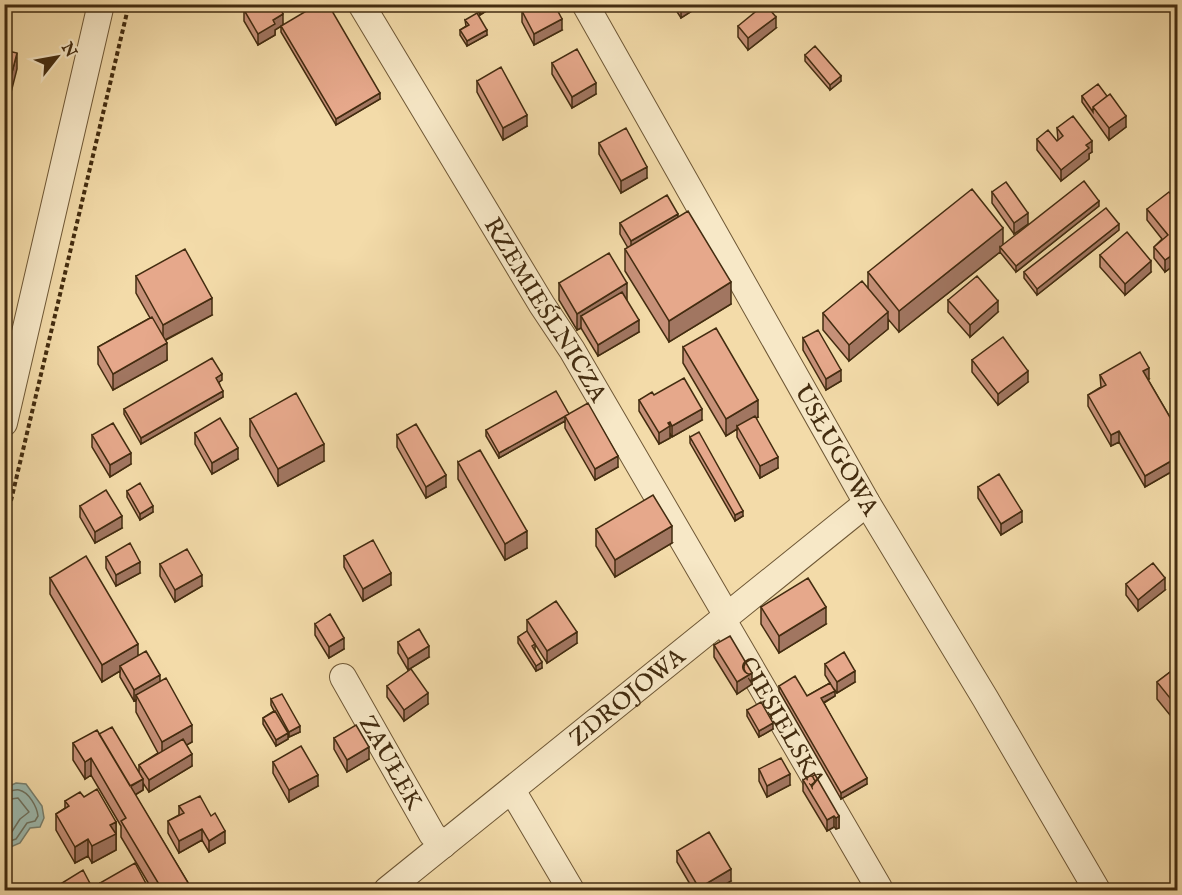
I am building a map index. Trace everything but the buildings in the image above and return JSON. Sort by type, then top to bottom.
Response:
[{"type":"street","points":[[6,408],[101,4]]},
{"type":"street","name":"RZEMIEŚLNICZA","points":[[361,4],[542,305],[572,350],[724,618]]},
{"type":"street","name":"USŁUGOWA","points":[[585,4],[867,503],[1098,891]]},
{"type":"street","name":"ZDROJOWA","points":[[387,891],[867,503]]},
{"type":"street","name":"CIESIELSKA","points":[[724,618],[879,888]]},
{"type":"street","name":"ZAUŁEK","points":[[343,677],[432,834],[443,845]]},
{"type":"street","points":[[512,789],[571,891]]},
{"type":"path","points":[[4,530],[129,4]]},
{"type":"water","points":[[16,783],[26,784],[42,806],[44,818],[40,827],[30,828],[20,843],[4,849],[5,788]]}]
